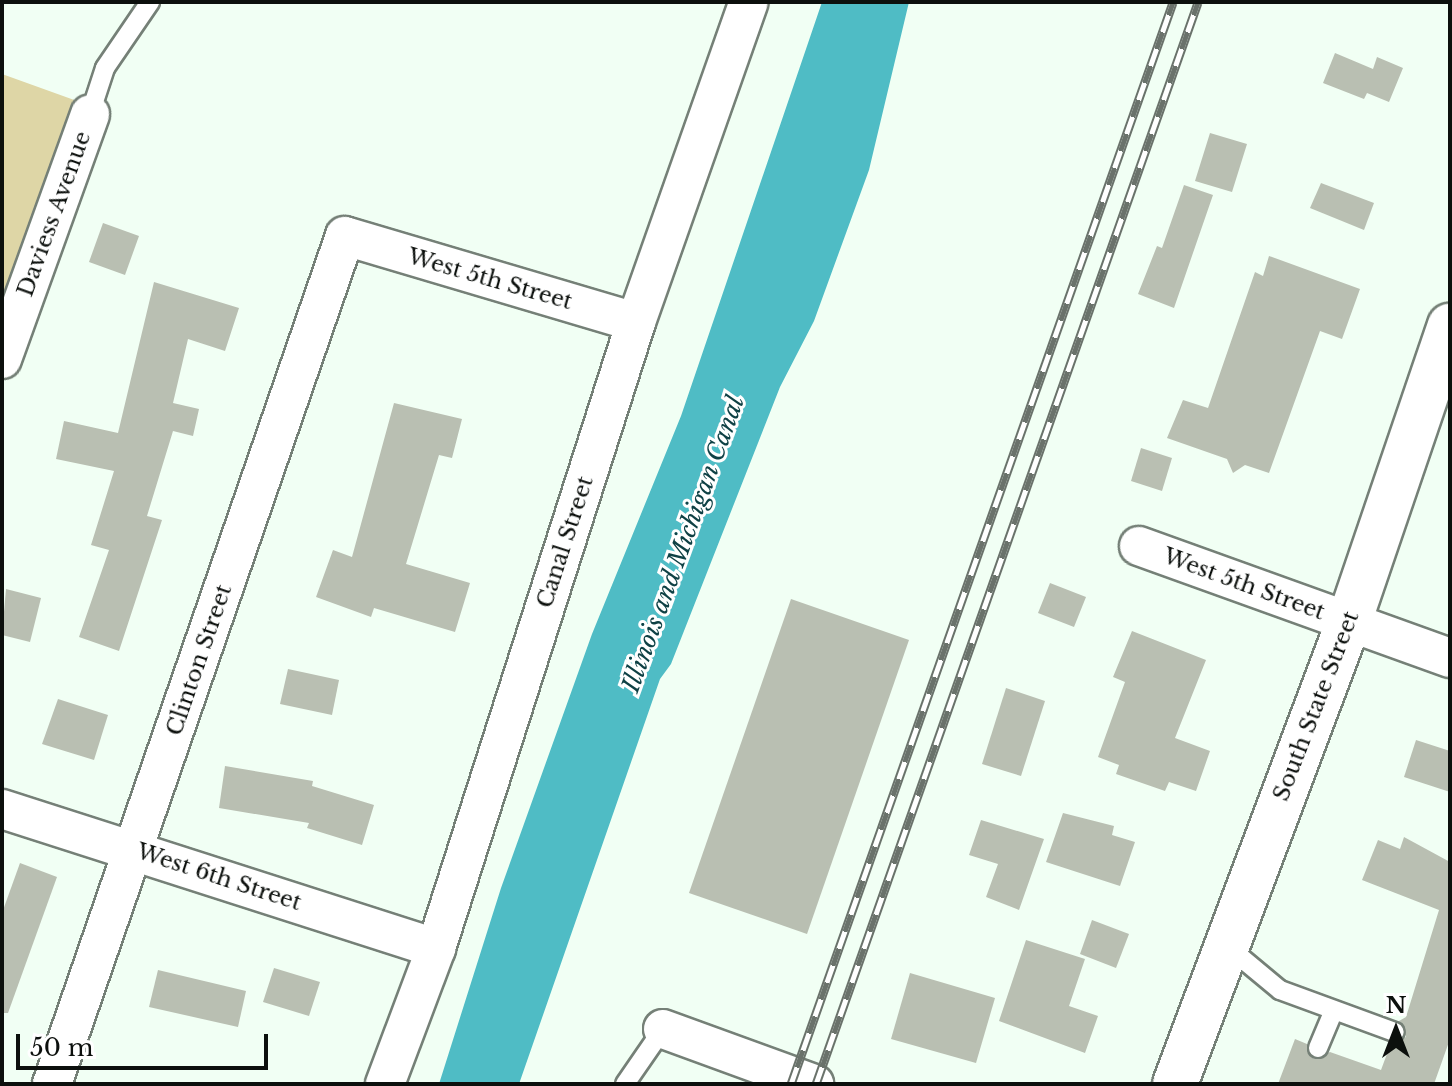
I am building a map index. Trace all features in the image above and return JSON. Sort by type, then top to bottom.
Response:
[{"type":"main road","name":"South State Street","points":[[1175,1084],[1349,622],[1450,326]]},
{"type":"street","name":"Canal Street","points":[[385,1084],[436,948],[636,322],[749,2]]},
{"type":"street","name":"Daviess Avenue","points":[[2,359],[90,114]]},
{"type":"street","name":"West 5th Street","points":[[345,236],[636,322]]},
{"type":"street","name":"Clinton Street","points":[[52,1084],[345,236]]},
{"type":"street","name":"West 5th Street","points":[[1139,546],[1450,658]]},
{"type":"street","name":"West 6th Street","points":[[2,809],[436,948]]},
{"type":"street","points":[[663,1029],[814,1084]]},
{"type":"lane","points":[[90,114],[105,68],[150,2]]},
{"type":"lane","points":[[1227,946],[1280,990],[1395,1032]]},
{"type":"lane","points":[[1318,1048],[1334,1010]]},
{"type":"lane","points":[[625,1084],[663,1029]]},
{"type":"shaded area","points":[[2,74],[77,101],[2,309]]},
{"type":"water","name":"Illinois and Michigan Canal","points":[[822,2],[909,2],[869,170],[814,321],[780,387],[671,664],[660,679],[519,1084],[439,1084],[501,888],[592,634],[681,416]]},
{"type":"building","points":[[1335,53],[1373,69],[1377,57],[1403,68],[1389,102],[1367,93],[1364,99],[1323,83]]},
{"type":"building","points":[[1210,133],[1247,144],[1232,192],[1195,181]]},
{"type":"building","points":[[1321,183],[1374,203],[1364,230],[1310,208]]},
{"type":"building","points":[[1184,185],[1213,195],[1174,308],[1138,294],[1157,246],[1162,248]]},
{"type":"building","points":[[103,223],[139,236],[125,275],[89,262]]},
{"type":"building","points":[[1269,256],[1360,289],[1342,339],[1320,331],[1269,473],[1245,465],[1233,473],[1227,459],[1167,438],[1183,400],[1208,408],[1255,272],[1263,276]]},
{"type":"building","points":[[154,282],[239,308],[225,351],[188,339],[173,403],[199,409],[193,436],[173,431],[147,516],[162,520],[119,651],[79,637],[109,550],[91,545],[114,471],[56,459],[64,421],[118,433]]},
{"type":"building","points":[[394,403],[462,419],[452,458],[439,455],[406,564],[470,583],[455,632],[374,608],[371,617],[316,597],[333,550],[352,557]]},
{"type":"building","points":[[1141,448],[1172,458],[1162,491],[1131,481]]},
{"type":"building","points":[[1050,583],[1086,597],[1074,627],[1038,613]]},
{"type":"building","points":[[6,589],[41,598],[30,642],[2,635]]},
{"type":"building","points":[[791,599],[909,640],[807,934],[689,893]]},
{"type":"building","points":[[1132,631],[1206,660],[1175,738],[1210,751],[1196,791],[1169,782],[1165,791],[1116,774],[1119,765],[1098,757],[1125,682],[1113,677]]},
{"type":"building","points":[[288,669],[339,680],[332,715],[280,704]]},
{"type":"building","points":[[1006,688],[1045,701],[1021,776],[982,764]]},
{"type":"building","points":[[58,699],[108,715],[94,760],[42,744]]},
{"type":"building","points":[[1416,740],[1450,751],[1450,792],[1404,777]]},
{"type":"building","points":[[225,766],[313,781],[312,786],[374,805],[362,845],[307,828],[309,823],[219,808]]},
{"type":"building","points":[[1063,813],[1114,826],[1112,835],[1135,842],[1120,886],[1046,862]]},
{"type":"building","points":[[981,820],[1044,839],[1019,910],[986,897],[998,864],[969,855]]},
{"type":"building","points":[[1404,837],[1450,862],[1450,1039],[1434,1084],[1278,1084],[1295,1039],[1307,1044],[1314,1059],[1330,1052],[1381,1070],[1391,1043],[1406,1037],[1399,1021],[1406,1017],[1439,910],[1362,880],[1378,840],[1400,849]]},
{"type":"building","points":[[20,863],[57,877],[8,1013],[2,1013],[2,913]]},
{"type":"building","points":[[1092,920],[1129,934],[1116,968],[1080,954]]},
{"type":"building","points":[[1026,940],[1085,959],[1069,1006],[1098,1016],[1085,1053],[999,1021]]},
{"type":"building","points":[[274,968],[320,982],[309,1016],[263,1002]]},
{"type":"building","points":[[158,970],[246,991],[238,1027],[149,1007]]},
{"type":"building","points":[[910,973],[995,998],[976,1063],[891,1039]]},
{"type":"railway","points":[[791,1084],[1173,2]]},
{"type":"railway","points":[[816,1084],[1198,2]]}]
